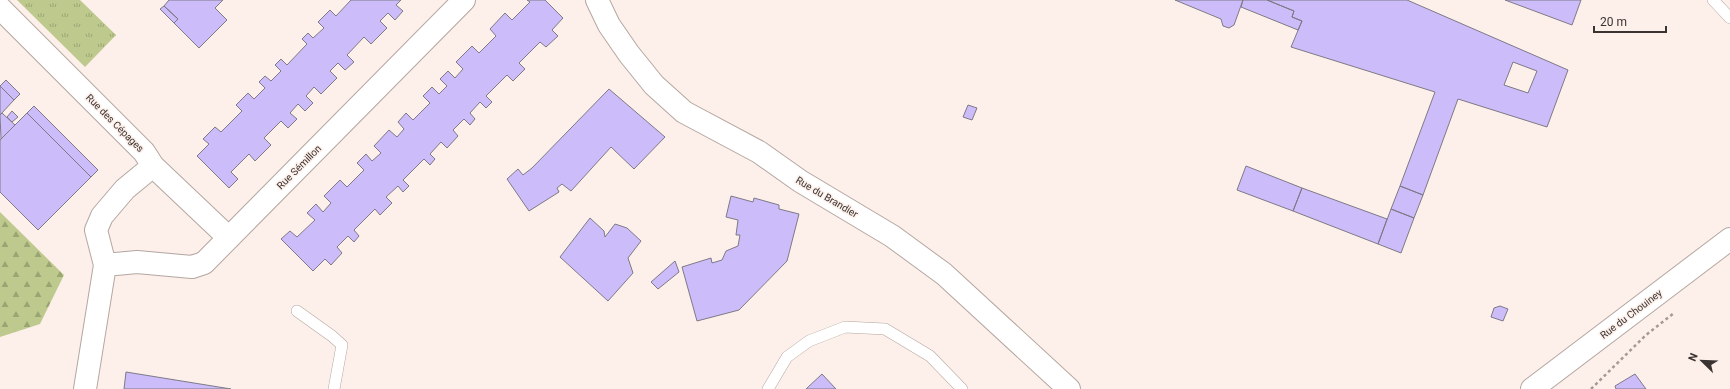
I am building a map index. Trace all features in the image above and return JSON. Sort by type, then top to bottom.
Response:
[{"type":"street","name":"Rue Sémillon","points":[[105,265],[137,262],[192,267],[204,263],[464,0]]},
{"type":"street","name":"Rue du Brandier","points":[[597,0],[628,54],[654,85],[684,112],[759,152],[800,181],[892,236],[944,274],[1069,389]]},
{"type":"street","name":"Rue des Cépages","points":[[0,8],[144,152],[153,166],[229,238]]},
{"type":"street","points":[[85,389],[105,265],[96,230],[102,216],[125,189],[153,166]]},
{"type":"street","name":"Rue du Chouiney","points":[[1532,389],[1730,239]]},
{"type":"lane","points":[[1713,0],[1730,18]]},
{"type":"lane","points":[[297,311],[332,336],[342,346],[334,389]]},
{"type":"lane","points":[[768,389],[787,357],[809,341],[845,327],[885,329],[930,356],[962,389]]},
{"type":"path","points":[[1591,389],[1646,335],[1676,312]]},
{"type":"green space","points":[[17,0],[80,0],[116,35],[85,67]]},
{"type":"green space","points":[[0,212],[64,275],[40,324],[0,337]]},
{"type":"building","points":[[169,0],[223,0],[215,8],[227,20],[199,48],[174,23],[178,19],[164,6]]},
{"type":"building","points":[[351,0],[401,0],[396,5],[403,11],[395,20],[388,13],[380,21],[387,28],[371,44],[364,37],[347,55],[354,62],[345,70],[338,63],[330,71],[337,78],[321,94],[314,87],[306,96],[313,103],[305,111],[298,104],[290,113],[297,119],[288,128],[281,121],[264,138],[271,145],[255,161],[249,154],[231,172],[238,179],[229,188],[197,156],[209,144],[203,139],[215,127],[221,132],[242,111],[236,105],[248,93],[254,99],[265,88],[259,82],[265,76],[271,81],[281,71],[275,65],[281,59],[287,65],[307,44],[302,39],[308,33],[313,38],[324,28],[318,22],[330,10],[336,16]]},
{"type":"building","points":[[527,0],[545,0],[563,18],[552,30],[558,36],[546,47],[540,42],[519,63],[525,69],[513,81],[507,75],[486,96],[492,102],[486,108],[480,102],[470,113],[475,119],[470,125],[464,119],[453,130],[458,136],[447,148],[441,142],[430,154],[435,159],[430,165],[424,159],[403,180],[409,186],[403,192],[398,186],[386,197],[392,203],[380,215],[375,209],[354,230],[359,236],[354,242],[348,236],[337,247],[342,253],[331,265],[325,259],[313,271],[281,239],[290,231],[297,237],[315,220],[307,213],[316,204],[323,212],[331,203],[324,196],[340,180],[347,187],[364,170],[357,163],[366,154],[372,161],[381,153],[374,146],[389,130],[397,137],[404,129],[398,122],[406,113],[413,120],[430,103],[423,96],[432,87],[439,94],[447,86],[440,79],[448,71],[455,78],[463,69],[456,62],[472,46],[479,53],[496,36],[490,29],[505,13],[512,20],[530,2]]},
{"type":"building","points":[[1175,0],[1243,0],[1234,25],[1229,28],[1223,26],[1221,19]]},
{"type":"building","points":[[1243,0],[1267,0],[1294,11],[1292,17],[1302,21],[1298,30],[1241,7]]},
{"type":"building","points":[[1267,0],[1407,0],[1568,70],[1547,127],[1458,99],[1423,195],[1400,186],[1435,92],[1291,47],[1302,21],[1292,17],[1294,11]],"holes":[[[1513,62],[1537,71],[1528,93],[1504,85]]]},
{"type":"building","points":[[1505,0],[1581,0],[1572,25]]},
{"type":"building","points":[[164,6],[178,19],[174,23],[160,9]]},
{"type":"building","points":[[6,80],[20,94],[14,100],[0,86]]},
{"type":"building","points":[[0,86],[14,100],[0,115]]},
{"type":"building","points":[[609,89],[665,137],[634,169],[611,147],[571,191],[562,184],[557,188],[559,192],[529,211],[507,179],[518,169],[523,175],[532,168]]},
{"type":"building","points":[[968,105],[977,108],[972,120],[963,117]]},
{"type":"building","points":[[34,106],[98,170],[91,177],[27,113]]},
{"type":"building","points":[[12,111],[18,117],[12,122],[7,117]]},
{"type":"building","points":[[2,113],[15,125],[1,139],[0,115]]},
{"type":"building","points":[[27,113],[91,177],[38,230],[0,192],[0,140]]},
{"type":"building","points":[[1246,166],[1302,188],[1293,211],[1237,190]]},
{"type":"building","points":[[1400,186],[1423,195],[1414,218],[1391,209]]},
{"type":"building","points":[[1302,188],[1387,219],[1378,244],[1293,211]]},
{"type":"building","points":[[731,196],[753,202],[754,198],[779,205],[779,209],[799,214],[787,261],[739,310],[697,321],[682,267],[711,258],[712,263],[722,260],[726,251],[738,246],[740,235],[736,235],[738,220],[726,217]]},
{"type":"building","points":[[1391,209],[1414,218],[1401,253],[1378,244]]},
{"type":"building","points":[[590,218],[604,231],[605,237],[615,224],[627,228],[641,241],[628,258],[633,273],[608,301],[560,257]]},
{"type":"building","points":[[675,261],[679,272],[658,289],[651,282]]},
{"type":"building","points":[[1500,306],[1508,309],[1503,321],[1491,317],[1494,308]]},
{"type":"building","points":[[126,372],[231,389],[124,389]]},
{"type":"building","points":[[822,374],[836,389],[806,389]]},
{"type":"building","points":[[1635,374],[1646,389],[1616,389],[1615,386]]}]
